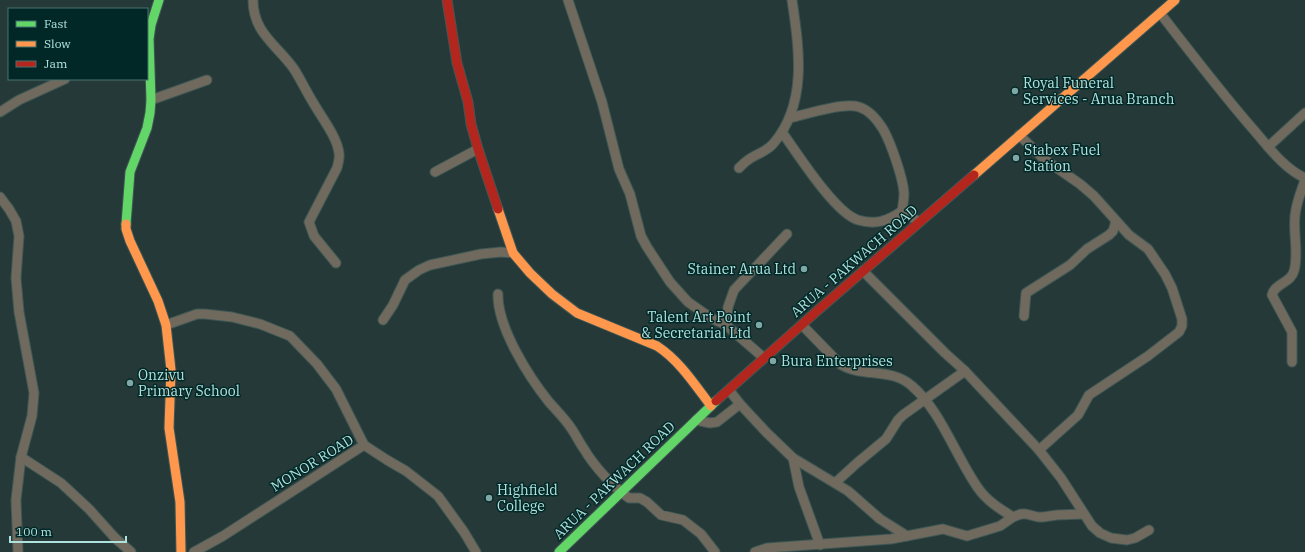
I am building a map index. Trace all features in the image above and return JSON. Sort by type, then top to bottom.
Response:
[{"type":"street","points":[[159,0],[151,25],[149,39],[151,100],[147,128],[130,172],[126,229],[130,241],[158,301],[166,325],[171,370],[169,428],[180,502],[181,552]]},
{"type":"street","points":[[253,0],[253,9],[258,24],[267,40],[295,70],[332,136],[339,152],[339,162],[337,168],[309,222],[314,236],[336,263]]},
{"type":"street","points":[[447,0],[457,63],[478,148],[513,253],[530,273],[552,294],[577,312],[657,346],[668,353],[711,406]]},
{"type":"street","points":[[568,0],[602,102],[619,169],[630,194],[641,236],[646,247],[670,282],[688,302],[711,318],[726,325],[764,358]]},
{"type":"street","points":[[739,168],[747,160],[773,145],[790,118],[795,103],[797,91],[798,46],[792,0]]},
{"type":"street","name":"ARUA - PAKWACH ROAD","points":[[559,552],[696,420],[764,358],[1175,0]]},
{"type":"street","points":[[1160,13],[1222,94],[1268,147],[1292,171],[1305,179],[1295,216],[1294,271],[1289,279],[1275,288],[1272,295],[1292,332],[1292,362]]},
{"type":"street","points":[[0,112],[19,100],[63,80]]},
{"type":"street","points":[[151,100],[207,80]]},
{"type":"street","points":[[790,118],[825,109],[853,106],[859,107],[876,119],[884,130],[898,165],[904,194],[902,211]]},
{"type":"street","points":[[1268,147],[1305,113]]},
{"type":"street","points":[[782,132],[818,183],[837,205],[850,215],[857,219],[878,222],[888,220],[902,211]]},
{"type":"street","points":[[1019,135],[1044,159],[1080,184],[1094,196],[1129,235],[1148,249],[1165,274],[1178,303],[1182,319],[1182,327],[1179,332],[1154,351],[1089,395],[1078,415],[1039,450]]},
{"type":"street","points":[[435,172],[478,148]]},
{"type":"street","points":[[0,197],[10,209],[16,221],[18,236],[16,278],[19,312],[34,393],[32,416],[22,457],[16,500],[18,552]]},
{"type":"street","points":[[902,211],[919,222]]},
{"type":"street","points":[[1024,316],[1026,292],[1070,265],[1088,248],[1109,235],[1113,231],[1116,221]]},
{"type":"street","points":[[726,325],[728,307],[734,290],[787,234]]},
{"type":"street","points":[[383,320],[405,280],[419,270],[430,265],[481,254],[501,252],[513,253]]},
{"type":"street","points":[[863,271],[965,371],[1039,450],[1061,478],[1092,526],[1100,533],[1111,538],[1127,540],[1135,538],[1149,530]]},
{"type":"street","points":[[498,294],[500,314],[520,359],[550,403],[571,428],[597,468],[629,498],[642,498],[661,515],[682,520],[701,534],[715,552]]},
{"type":"street","points":[[166,325],[193,316],[205,314],[232,317],[260,324],[290,336],[317,364],[336,389],[364,445]]},
{"type":"street","points":[[802,325],[840,364],[853,370],[897,376],[911,384],[940,421],[978,488],[990,501],[1013,517]]},
{"type":"street","points":[[836,483],[886,439],[901,418],[965,371]]},
{"type":"street","points":[[729,390],[766,432],[793,458],[836,483],[880,519],[907,536]]},
{"type":"street","points":[[696,420],[710,423],[717,422],[740,404]]},
{"type":"street","name":"MONOR ROAD","points":[[194,552],[223,536],[364,445],[406,470],[438,496],[464,532],[476,552]]},
{"type":"street","points":[[22,457],[61,483],[89,509],[115,538],[131,552]]},
{"type":"street","points":[[793,458],[798,487],[820,546]]},
{"type":"street","points":[[755,552],[767,548],[820,546],[891,539],[943,529],[964,536],[969,536],[1000,526],[1013,517],[1021,514],[1038,517],[1058,514],[1084,514]]},
{"type":"traffic: fast","points":[[126,224],[130,172],[147,128],[150,113],[149,39],[151,25],[159,0]]},
{"type":"traffic: fast","points":[[559,552],[716,401]]},
{"type":"traffic: slow","points":[[974,175],[1175,0]]},
{"type":"traffic: slow","points":[[498,209],[513,253],[530,273],[552,294],[577,313],[657,346],[680,366],[711,406]]},
{"type":"traffic: slow","points":[[126,224],[130,241],[158,301],[166,325],[171,370],[169,428],[180,502],[181,552]]},
{"type":"traffic: jam","points":[[447,0],[457,63],[468,102],[471,124],[498,209]]},
{"type":"traffic: jam","points":[[716,401],[974,175]]},
{"type":"place","name":"Royal Funeral Services - Arua Branch","points":[[1015,91]]},
{"type":"place","name":"Stabex Fuel Station","points":[[1016,158]]},
{"type":"place","name":"Stainer Arua Ltd","points":[[804,269]]},
{"type":"place","name":"Talent Art Point & Secretarial Ltd","points":[[759,325]]},
{"type":"place","name":"Bura Enterprises","points":[[773,361]]},
{"type":"place","name":"Onzivu Primary School","points":[[130,383]]},
{"type":"place","name":"Highfield College","points":[[489,498]]}]
